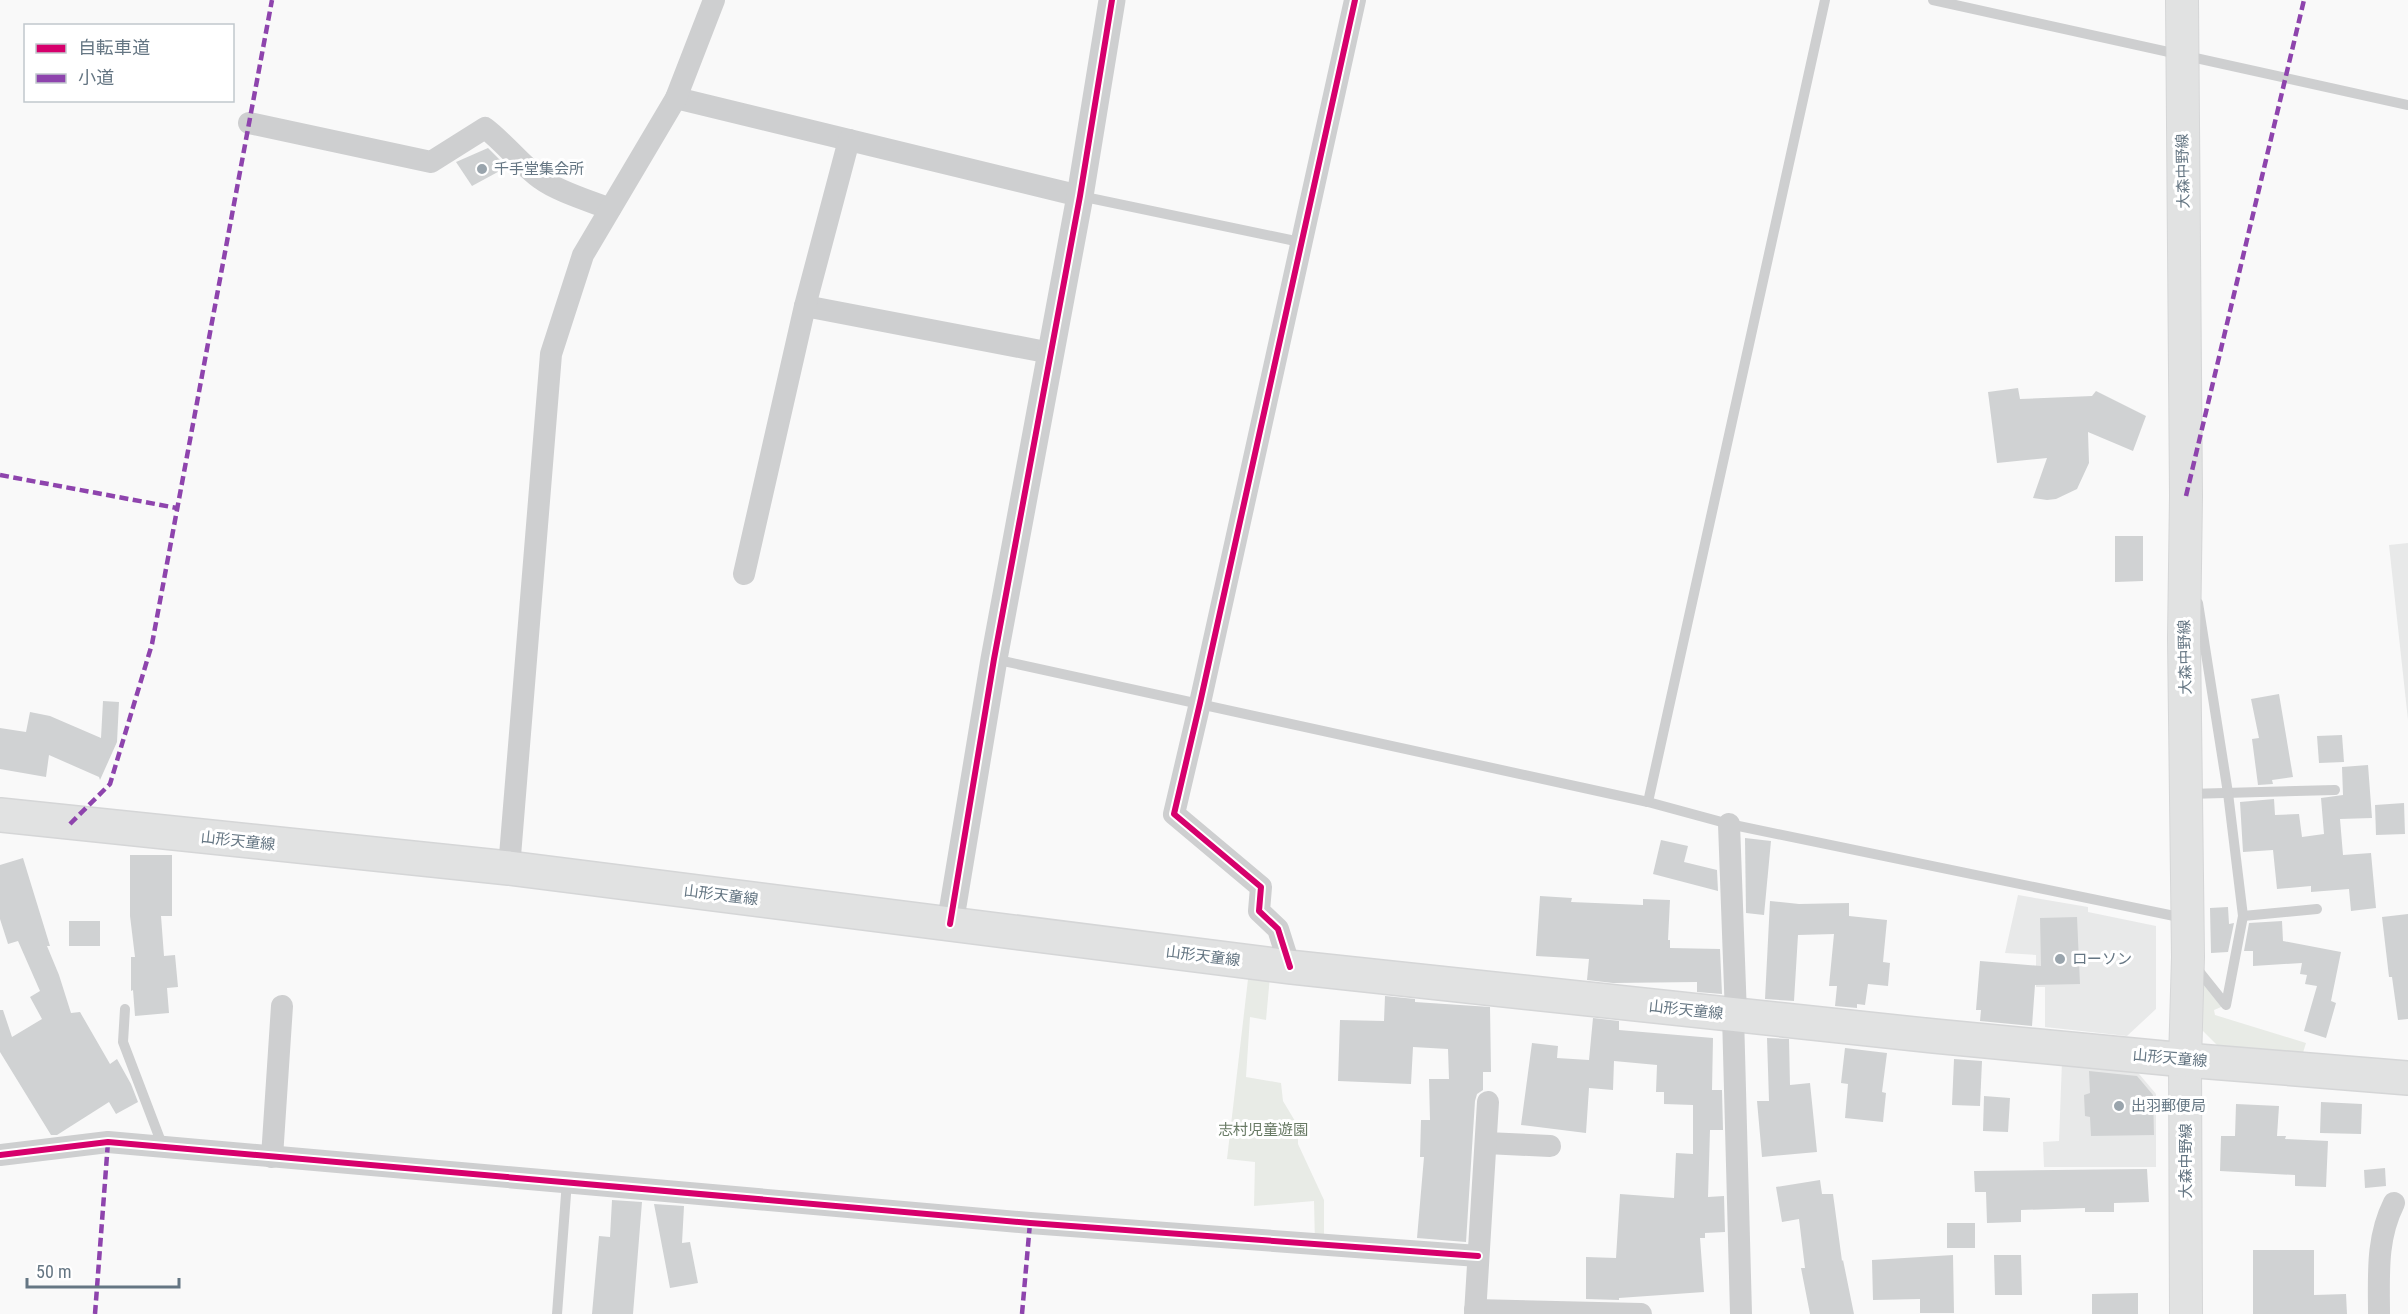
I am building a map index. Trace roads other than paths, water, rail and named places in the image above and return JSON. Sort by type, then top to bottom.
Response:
[{"type":"main road","name":"大森中野線","points":[[2182,0],[2186,525],[2184,639],[2188,919],[2185,1060],[2186,1314]]},
{"type":"main road","name":"山形天童線","points":[[0,815],[509,868],[1290,967],[1734,1015],[2185,1060],[2408,1077]]},
{"type":"street","points":[[509,868],[551,354],[583,255],[676,98],[714,0]]},
{"type":"street","points":[[950,924],[994,659],[1080,196],[1112,0]]},
{"type":"street","points":[[1290,967],[1278,929],[1258,911],[1261,887],[1173,814],[1200,703],[1355,0]]},
{"type":"street","points":[[676,98],[1080,196]]},
{"type":"street","points":[[249,123],[431,162],[484,128],[500,139],[512,154],[542,180],[610,209]]},
{"type":"street","points":[[744,574],[805,306],[849,140]]},
{"type":"street","points":[[805,306],[1051,353]]},
{"type":"street","points":[[1729,824],[1741,1314]]},
{"type":"street","points":[[272,1157],[282,1006]]},
{"type":"street","points":[[1488,1102],[1475,1312],[1641,1314]]},
{"type":"street","points":[[0,1155],[108,1142],[1030,1223],[1478,1256]]},
{"type":"street","points":[[1486,1143],[1550,1146]]},
{"type":"street","points":[[2379,1314],[2381,1240],[2384,1222],[2394,1203]]},
{"type":"lane","points":[[1648,802],[1825,0]]},
{"type":"lane","points":[[1933,0],[2408,105]]},
{"type":"lane","points":[[1080,196],[1300,242]]},
{"type":"lane","points":[[2186,525],[2229,793],[2243,916],[2226,1005],[2188,957]]},
{"type":"lane","points":[[994,659],[1648,802],[1729,824],[2188,919]]},
{"type":"lane","points":[[2187,794],[2335,789]]},
{"type":"lane","points":[[2243,916],[2317,909]]},
{"type":"lane","points":[[125,1009],[123,1042],[162,1147]]},
{"type":"lane","points":[[557,1314],[567,1181]]},
{"type":"place","name":"千手堂集会所","points":[[482,169]]},
{"type":"place","name":"ローソン","points":[[2060,959]]},
{"type":"place","name":"出羽郵便局","points":[[2119,1106]]},
{"type":"park label","name":"志村児童遊園","points":[[1263,1130]]}]
